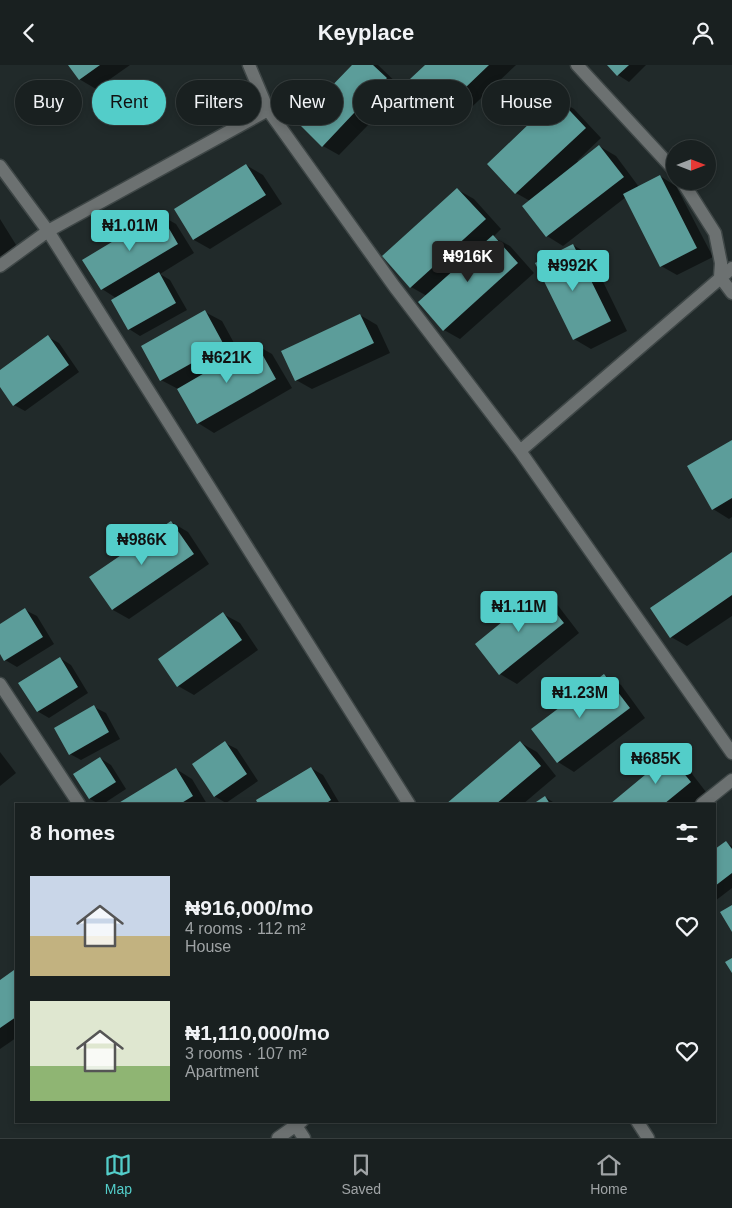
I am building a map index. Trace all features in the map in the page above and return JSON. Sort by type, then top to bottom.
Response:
[{"type":"street","points":[[249,65],[268,110],[394,286],[520,451],[732,753]]},
{"type":"street","points":[[577,65],[666,161]]},
{"type":"street","points":[[0,266],[48,231],[268,110]]},
{"type":"street","points":[[0,166],[48,231],[408,803]]},
{"type":"street","points":[[688,190],[715,233],[721,263],[720,277],[732,293]]},
{"type":"street","points":[[520,451],[732,268]]},
{"type":"street","points":[[0,684],[78,803]]},
{"type":"street","points":[[703,803],[732,780]]},
{"type":"street","points":[[278,1138],[297,1123],[304,1138]]},
{"type":"street","points":[[638,1123],[648,1138]]},
{"type":"building","points":[[68,65],[100,65],[79,80]]},
{"type":"building","points":[[352,65],[373,65],[387,78],[385,80],[353,80],[353,114],[343,125],[343,80],[338,80]]},
{"type":"building","points":[[425,65],[489,65],[472,81],[410,79]]},
{"type":"building","points":[[607,65],[629,65],[617,76]]},
{"type":"building","points":[[570,111],[586,128],[515,194],[487,164],[528,125],[570,125]]},
{"type":"building","points":[[300,125],[343,125],[322,147]]},
{"type":"building","points":[[599,145],[624,177],[546,237],[522,206]]},
{"type":"building","points":[[246,164],[266,195],[193,240],[174,209]]},
{"type":"building","points":[[660,175],[697,248],[660,267],[623,194]]},
{"type":"building","points":[[457,188],[486,219],[410,288],[382,256]]},
{"type":"building","points":[[160,213],[178,244],[101,290],[82,260]]},
{"type":"building","points":[[493,235],[518,263],[443,331],[418,302]]},
{"type":"building","points":[[573,244],[611,321],[573,340],[535,263]]},
{"type":"building","points":[[159,272],[176,303],[128,330],[111,300]]},
{"type":"building","points":[[205,310],[224,345],[160,381],[141,346]]},
{"type":"building","points":[[360,314],[374,343],[295,381],[281,351]]},
{"type":"building","points":[[48,335],[69,365],[13,406],[0,387],[0,370]]},
{"type":"building","points":[[256,343],[276,379],[197,424],[177,389]]},
{"type":"building","points":[[732,440],[732,498],[712,510],[687,466]]},
{"type":"building","points":[[171,521],[194,554],[112,610],[89,577]]},
{"type":"building","points":[[732,552],[732,595],[670,638],[650,608]]},
{"type":"building","points":[[539,592],[564,623],[499,675],[475,644]]},
{"type":"building","points":[[25,608],[43,637],[4,661],[0,654],[0,624]]},
{"type":"building","points":[[223,612],[242,640],[177,687],[158,659]]},
{"type":"building","points":[[60,657],[78,687],[37,712],[18,683]]},
{"type":"building","points":[[604,674],[630,708],[557,763],[531,729]]},
{"type":"building","points":[[94,705],[109,732],[69,755],[54,728]]},
{"type":"building","points":[[225,741],[247,774],[214,797],[192,764]]},
{"type":"building","points":[[520,741],[541,766],[497,803],[447,803]]},
{"type":"building","points":[[669,755],[691,782],[665,803],[611,803]]},
{"type":"building","points":[[100,757],[116,782],[89,799],[73,774]]},
{"type":"building","points":[[311,767],[331,800],[326,803],[258,803],[256,800]]},
{"type":"building","points":[[176,768],[193,796],[182,803],[119,803]]},
{"type":"building","points":[[545,796],[549,803],[534,803]]},
{"type":"building","points":[[726,841],[732,849],[732,873],[716,885],[716,848]]},
{"type":"building","points":[[732,905],[732,932],[720,912]]},
{"type":"building","points":[[732,958],[732,973],[725,962]]},
{"type":"building","points":[[14,970],[15,1018],[0,1028],[0,980]]}]
